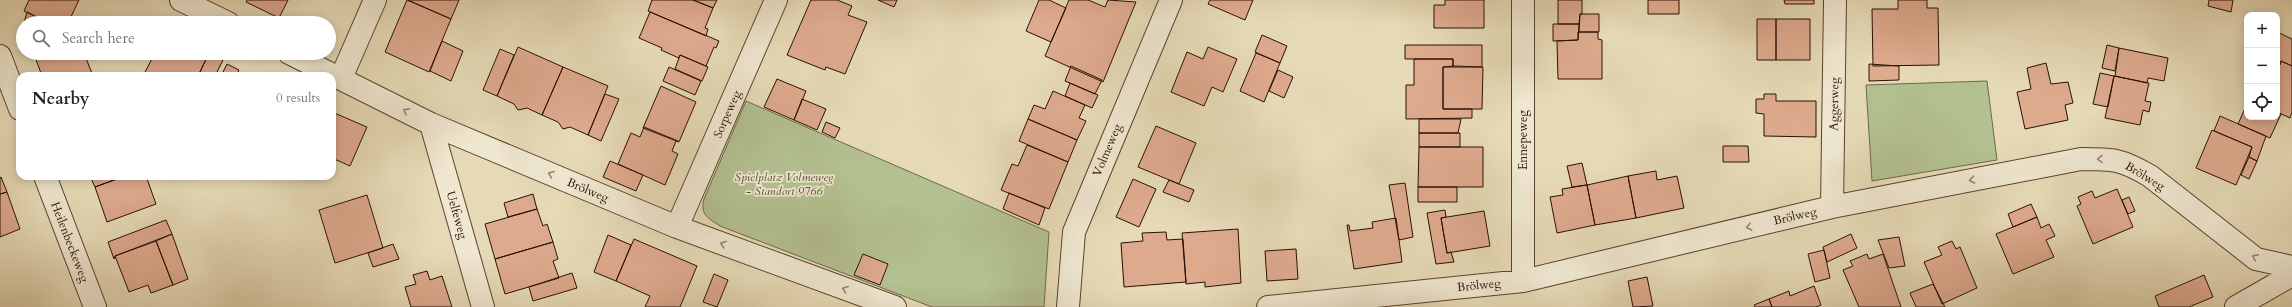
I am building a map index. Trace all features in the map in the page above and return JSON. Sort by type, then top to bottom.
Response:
[{"type":"street","points":[[181,0],[214,16]]},
{"type":"street","points":[[340,78],[375,0]]},
{"type":"street","name":"Sorpeweg","points":[[677,227],[776,0]]},
{"type":"street","name":"Volmeweg","points":[[1068,307],[1074,232],[1171,0]]},
{"type":"street","name":"Ennepeweg","points":[[1523,0],[1523,281]]},
{"type":"street","name":"Aggerweg","points":[[1832,207],[1835,0]]},
{"type":"street","points":[[0,56],[16,98]]},
{"type":"street","name":"Brölweg","points":[[303,60],[328,72]]},
{"type":"street","name":"Brölweg","points":[[336,76],[431,124],[677,227],[895,307]]},
{"type":"street","name":"Uelfeweg","points":[[431,124],[483,307]]},
{"type":"street","name":"Brölweg","points":[[1268,307],[1523,281],[1832,207],[2082,159],[2113,159],[2131,165],[2150,176],[2256,259],[2292,267]]},
{"type":"street","name":"Heilenbeckeweg","points":[[47,180],[95,307]]},
{"type":"street","points":[[2236,307],[2292,275]]},
{"type":"green space","points":[[1987,81],[1997,160],[1872,181],[1866,85]]},
{"type":"green space","name":"Spielplatz Volmeweg - Standort 9766","points":[[746,101],[1049,232],[1044,307],[932,307],[720,226],[712,221],[704,212],[704,199]]},
{"type":"building","points":[[29,0],[79,0],[71,16],[34,16],[24,11]]},
{"type":"building","points":[[247,0],[288,0],[280,16],[275,16],[246,2]]},
{"type":"building","points":[[407,0],[451,19],[429,72],[385,52]]},
{"type":"building","points":[[408,0],[459,0],[451,19]]},
{"type":"building","points":[[652,0],[693,0],[713,8],[705,28],[708,29],[706,36],[648,11]]},
{"type":"building","points":[[693,0],[717,0],[713,8]]},
{"type":"building","points":[[811,0],[837,0],[852,6],[848,15],[867,22],[845,74],[826,67],[825,70],[787,55]]},
{"type":"building","points":[[878,0],[897,0],[894,7]]},
{"type":"building","points":[[1039,0],[1049,0],[1066,8],[1051,42],[1026,31]]},
{"type":"building","points":[[1069,0],[1088,0],[1105,7],[1108,0],[1136,2],[1103,82],[1045,56]]},
{"type":"building","points":[[1210,0],[1253,0],[1245,20],[1208,4]]},
{"type":"building","points":[[1445,0],[1484,0],[1484,28],[1434,28],[1434,5],[1445,5]]},
{"type":"building","points":[[1558,0],[1582,0],[1582,14],[1580,14],[1579,24],[1558,24]]},
{"type":"building","points":[[1648,0],[1679,0],[1679,14],[1648,14]]},
{"type":"building","points":[[1784,0],[1814,0],[1814,4],[1785,4]]},
{"type":"building","points":[[1898,0],[1927,0],[1927,8],[1938,8],[1939,65],[1873,66],[1872,9],[1898,9]]},
{"type":"building","points":[[2209,0],[2233,0],[2231,12],[2208,6]]},
{"type":"building","points":[[27,12],[35,16],[26,16]]},
{"type":"building","points":[[650,12],[719,41],[716,48],[714,47],[706,66],[680,55],[679,58],[661,50],[662,48],[639,38]]},
{"type":"building","points":[[1580,14],[1599,14],[1599,32],[1579,32]]},
{"type":"building","points":[[1757,19],[1776,19],[1776,60],[1757,60]]},
{"type":"building","points":[[1776,19],[1810,19],[1810,60],[1776,60]]},
{"type":"building","points":[[1553,24],[1579,24],[1578,40],[1553,41]]},
{"type":"building","points":[[1578,32],[1598,32],[1598,39],[1602,40],[1602,79],[1558,79],[1557,41],[1578,40]]},
{"type":"building","points":[[2280,33],[2292,39],[2292,66],[2281,61],[2280,65]]},
{"type":"building","points":[[1262,35],[1287,46],[1280,63],[1255,52]]},
{"type":"building","points":[[442,41],[463,51],[451,81],[430,71]]},
{"type":"building","points":[[1405,45],[1482,45],[1482,67],[1453,66],[1453,59],[1405,59]]},
{"type":"building","points":[[2107,45],[2119,48],[2115,71],[2102,68]]},
{"type":"building","points":[[518,47],[563,67],[542,115],[527,108],[518,110],[514,104],[497,96]]},
{"type":"building","points":[[1208,47],[1237,59],[1223,92],[1212,87],[1204,106],[1171,92],[1187,52],[1203,59]]},
{"type":"building","points":[[2119,48],[2168,58],[2164,81],[2148,78],[2147,83],[2115,76]]},
{"type":"building","points":[[500,49],[514,55],[497,96],[483,90]]},
{"type":"building","points":[[1256,53],[1280,63],[1264,102],[1240,91]]},
{"type":"building","points":[[680,55],[708,67],[702,81],[675,69]]},
{"type":"building","points":[[1414,59],[1453,59],[1453,66],[1443,67],[1443,109],[1472,109],[1472,118],[1406,119],[1406,85],[1414,85]]},
{"type":"building","points":[[36,60],[87,60],[91,72],[41,72]]},
{"type":"building","points":[[151,60],[206,60],[200,72],[145,72]]},
{"type":"building","points":[[206,60],[223,60],[217,72],[200,72]]},
{"type":"building","points":[[2281,61],[2292,66],[2292,112],[2290,118],[2280,113]]},
{"type":"building","points":[[2046,63],[2051,84],[2068,82],[2073,103],[2065,105],[2068,120],[2025,129],[2017,92],[2031,89],[2027,68]]},
{"type":"building","points":[[227,64],[239,70],[238,72],[223,72]]},
{"type":"building","points":[[1869,64],[1899,66],[1899,80],[1869,81]]},
{"type":"building","points":[[1071,66],[1102,80],[1095,94],[1065,81]]},
{"type":"building","points":[[563,67],[608,86],[588,135],[570,127],[563,129],[558,122],[542,115]]},
{"type":"building","points":[[669,67],[701,81],[695,95],[663,81]]},
{"type":"building","points":[[1443,67],[1483,67],[1482,109],[1443,109]]},
{"type":"building","points":[[1278,70],[1293,77],[1284,98],[1269,91]]},
{"type":"building","points":[[2100,73],[2114,76],[2108,107],[2093,104]]},
{"type":"building","points":[[2114,76],[2149,83],[2145,101],[2151,102],[2149,112],[2143,110],[2140,125],[2105,118]]},
{"type":"building","points":[[777,79],[806,91],[794,120],[764,107]]},
{"type":"building","points":[[1070,83],[1098,95],[1092,108],[1065,96]]},
{"type":"building","points":[[661,86],[696,102],[679,142],[643,128]]},
{"type":"building","points":[[1053,91],[1085,105],[1079,118],[1086,121],[1077,140],[1028,119],[1034,105],[1045,109]]},
{"type":"building","points":[[605,94],[619,99],[601,141],[588,135]]},
{"type":"building","points":[[1764,94],[1776,94],[1776,101],[1816,101],[1816,137],[1764,136],[1764,114],[1756,113],[1756,99],[1764,99]]},
{"type":"building","points":[[802,99],[826,109],[817,130],[794,120]]},
{"type":"building","points":[[2244,111],[2244,120],[2278,120],[2270,138],[2238,124]]},
{"type":"building","points":[[336,114],[367,127],[350,166],[336,160]]},
{"type":"building","points":[[2220,116],[2266,136],[2257,161],[2249,157],[2252,147],[2214,131]]},
{"type":"building","points":[[1028,119],[1077,140],[1068,162],[1019,141]]},
{"type":"building","points":[[1419,119],[1461,119],[1458,133],[1419,133]]},
{"type":"building","points":[[826,122],[840,128],[835,138],[822,132]]},
{"type":"building","points":[[1156,126],[1196,143],[1179,184],[1138,167]]},
{"type":"building","points":[[644,127],[678,141],[676,141],[672,151],[678,154],[665,185],[618,164],[631,133],[640,137]]},
{"type":"building","points":[[2212,130],[2252,147],[2236,185],[2196,168]]},
{"type":"building","points":[[1419,133],[1460,133],[1460,147],[1419,147]]},
{"type":"building","points":[[1027,145],[1068,162],[1049,209],[1001,190],[1012,164],[1018,166]]},
{"type":"building","points":[[1723,146],[1748,146],[1749,162],[1723,162]]},
{"type":"building","points":[[1419,147],[1483,147],[1483,187],[1418,187]]},
{"type":"building","points":[[2249,157],[2257,161],[2249,179],[2241,175]]},
{"type":"building","points":[[610,161],[643,175],[636,191],[603,177]]},
{"type":"building","points":[[1582,163],[1587,185],[1572,187],[1567,166]]},
{"type":"building","points":[[1656,171],[1657,180],[1677,176],[1684,208],[1636,218],[1628,176]]},
{"type":"building","points":[[1628,176],[1636,218],[1595,225],[1587,185]]},
{"type":"building","points":[[1,177],[7,192],[0,194],[0,178]]},
{"type":"building","points":[[1133,179],[1156,189],[1139,227],[1116,217]]},
{"type":"building","points":[[92,180],[114,180],[95,187]]},
{"type":"building","points":[[114,180],[147,180],[156,204],[107,222],[95,187]]},
{"type":"building","points":[[1169,180],[1194,190],[1189,202],[1163,192]]},
{"type":"building","points":[[1405,183],[1413,237],[1399,240],[1389,185]]},
{"type":"building","points":[[1587,185],[1595,225],[1557,233],[1550,197],[1563,195],[1562,189]]},
{"type":"building","points":[[1418,187],[1457,187],[1457,202],[1418,202]]},
{"type":"building","points":[[2117,189],[2133,227],[2093,244],[2077,206],[2081,204],[2078,197],[2092,191],[2095,198]]},
{"type":"building","points":[[7,192],[20,229],[0,237],[0,194]]},
{"type":"building","points":[[1009,193],[1045,208],[1039,225],[1003,209]]},
{"type":"building","points":[[533,194],[537,209],[508,217],[504,203]]},
{"type":"building","points":[[367,195],[383,248],[335,263],[319,210]]},
{"type":"building","points":[[2129,197],[2135,211],[2128,214],[2122,200]]},
{"type":"building","points":[[2031,204],[2037,217],[2013,227],[2008,214]]},
{"type":"building","points":[[537,209],[543,226],[547,224],[553,242],[495,259],[485,224]]},
{"type":"building","points":[[1445,210],[1446,217],[1441,218],[1447,253],[1451,252],[1454,262],[1436,264],[1427,213]]},
{"type":"building","points":[[1484,211],[1490,246],[1447,253],[1441,218]]},
{"type":"building","points":[[2037,217],[2041,228],[2049,224],[2055,236],[2046,240],[2054,257],[2013,274],[1996,234]]},
{"type":"building","points":[[1396,218],[1402,262],[1354,269],[1347,225],[1349,225],[1350,231],[1373,228],[1372,222]]},
{"type":"building","points":[[166,220],[172,234],[115,256],[114,259],[108,242]]},
{"type":"building","points":[[1238,229],[1241,283],[1205,287],[1205,282],[1186,284],[1182,233]]},
{"type":"building","points":[[1166,232],[1167,240],[1183,239],[1186,282],[1124,287],[1121,243],[1143,241],[1142,233]]},
{"type":"building","points":[[172,234],[188,279],[173,285],[156,241]]},
{"type":"building","points":[[1851,234],[1857,248],[1827,262],[1823,247]]},
{"type":"building","points":[[608,235],[631,245],[616,281],[594,272]]},
{"type":"building","points":[[1899,237],[1905,266],[1889,268],[1878,240]]},
{"type":"building","points":[[634,239],[697,266],[680,307],[645,307],[650,296],[616,281]]},
{"type":"building","points":[[156,241],[173,285],[151,293],[148,285],[129,292],[115,256]]},
{"type":"building","points":[[1952,241],[1956,249],[1960,247],[1977,288],[1942,304],[1924,262],[1942,255],[1938,247]]},
{"type":"building","points":[[553,242],[558,259],[553,261],[559,278],[505,294],[495,259]]},
{"type":"building","points":[[393,244],[399,259],[373,267],[368,253]]},
{"type":"building","points":[[1296,249],[1298,279],[1267,281],[1265,251]]},
{"type":"building","points":[[1824,250],[1830,278],[1815,282],[1808,254]]},
{"type":"building","points":[[863,254],[888,264],[880,285],[854,275]]},
{"type":"building","points":[[1867,254],[1869,259],[1883,254],[1901,307],[1859,307],[1843,270],[1853,266],[1850,261]]},
{"type":"building","points":[[427,271],[430,280],[442,276],[452,307],[411,307],[405,287],[416,284],[413,275]]},
{"type":"building","points":[[572,273],[577,288],[533,301],[529,287]]},
{"type":"building","points":[[714,274],[728,280],[717,307],[703,302]]},
{"type":"building","points":[[2204,275],[2213,297],[2189,307],[2159,307],[2155,296]]},
{"type":"building","points":[[1647,277],[1653,306],[1633,307],[1628,281]]},
{"type":"building","points":[[1933,284],[1945,307],[1916,307],[1910,293]]},
{"type":"building","points":[[1814,286],[1821,305],[1816,307],[1772,307],[1769,299],[1789,291],[1790,296]]},
{"type":"building","points":[[1769,299],[1772,307],[1755,307],[1754,305]]}]
